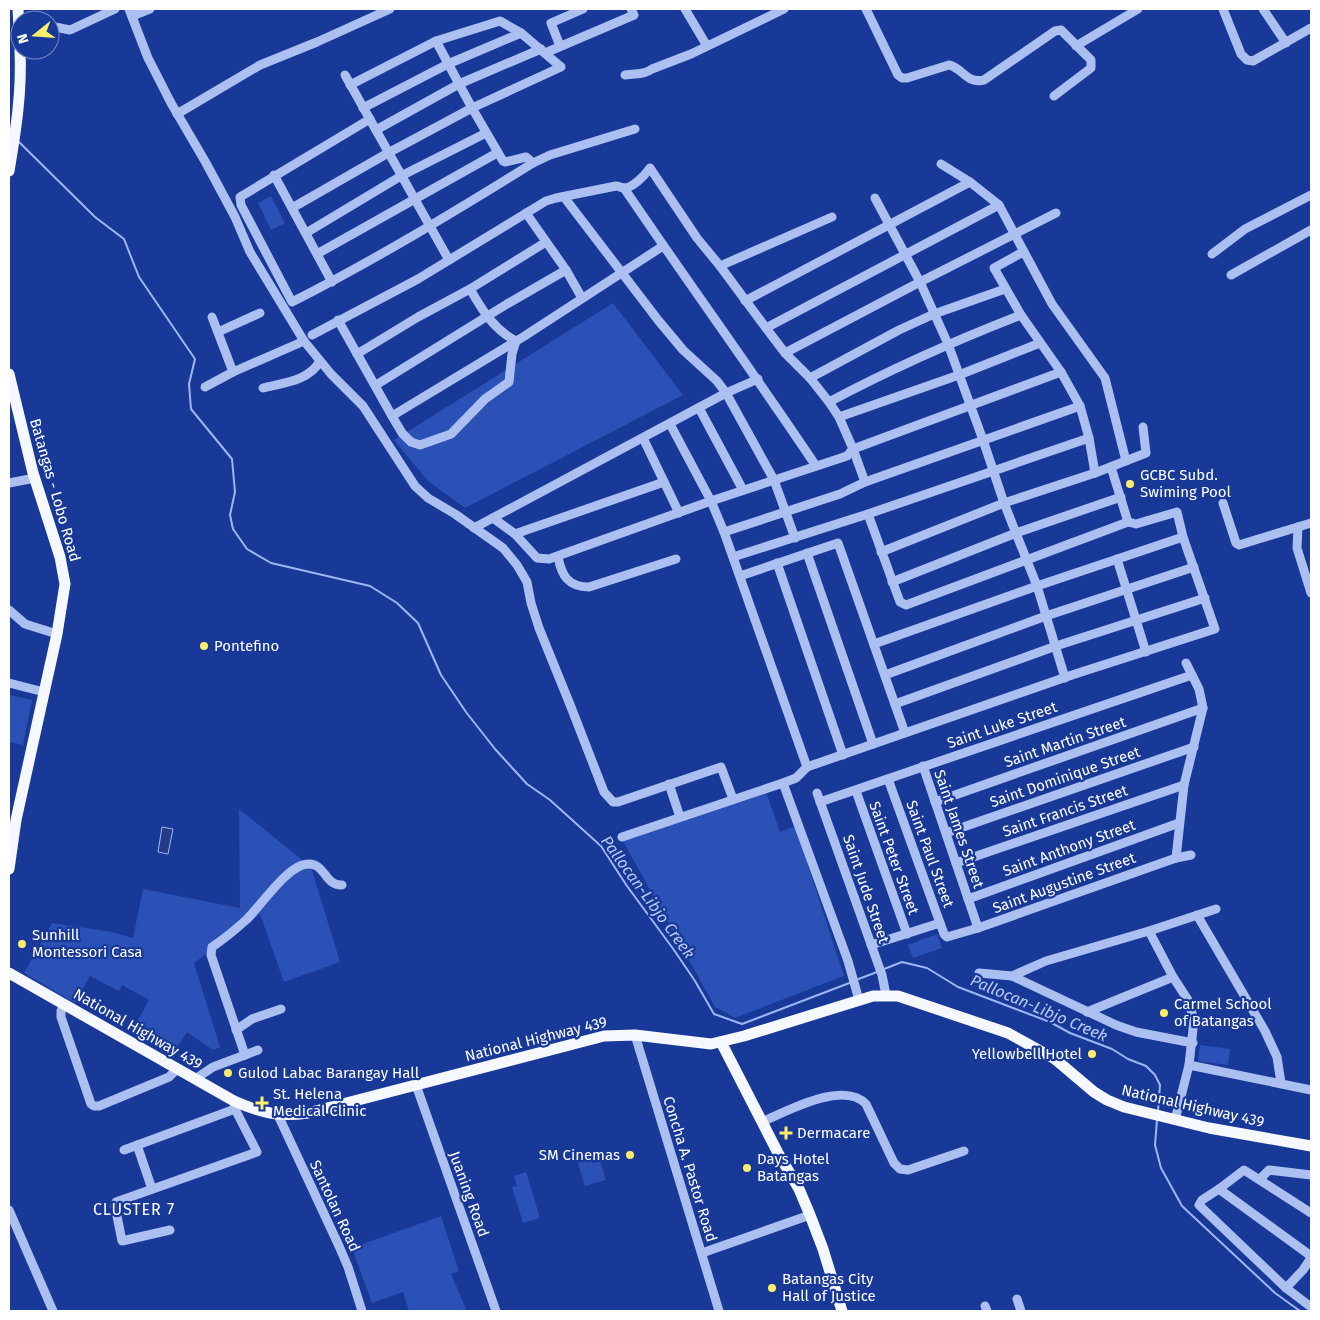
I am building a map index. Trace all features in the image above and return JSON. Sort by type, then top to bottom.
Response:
[{"type":"main road","points":[[9,171],[17,129],[20,60]]},
{"type":"main road","name":"Batangas - Lobo Road","points":[[9,374],[35,478],[64,575],[64,596],[57,634],[16,820],[9,869]]},
{"type":"main road","points":[[9,830],[16,820]]},
{"type":"main road","name":"National Highway 439","points":[[9,973],[119,1034],[235,1105],[278,1115],[308,1113],[604,1036],[635,1034],[711,1044],[859,1000],[886,995],[916,1001],[1008,1033],[1055,1059],[1108,1100],[1124,1107],[1172,1120],[1311,1146]]},
{"type":"main road","points":[[721,1042],[799,1189],[823,1249],[842,1311]]},
{"type":"street","points":[[60,28],[70,30],[115,9]]},
{"type":"street","points":[[150,9],[131,12],[148,58],[177,114],[211,172],[250,252],[308,338],[320,361],[363,406],[415,486],[428,498],[503,548],[517,565],[527,582],[530,603],[539,628],[604,792],[613,802],[618,802],[721,767],[733,799]]},
{"type":"street","points":[[177,114],[260,65],[318,42],[390,9]]},
{"type":"street","points":[[560,46],[551,23],[583,9]]},
{"type":"street","points":[[376,130],[459,84],[560,46],[634,15],[632,9]]},
{"type":"street","points":[[685,9],[707,46]]},
{"type":"street","points":[[625,75],[646,74],[652,69],[707,46],[784,9]]},
{"type":"street","points":[[866,9],[898,75],[902,78],[949,65],[976,82],[984,80],[1058,29],[1061,30],[1091,60],[1091,68],[1054,96]]},
{"type":"street","points":[[1076,46],[1138,9]]},
{"type":"street","points":[[1222,9],[1240,54],[1247,60],[1253,61],[1311,28]]},
{"type":"street","points":[[1263,9],[1286,43]]},
{"type":"street","points":[[292,208],[472,108],[561,67],[521,33],[500,21],[436,41],[350,85]]},
{"type":"street","points":[[363,108],[448,64],[521,33]]},
{"type":"street","points":[[436,41],[497,153],[504,162],[526,157],[533,163]]},
{"type":"street","points":[[345,74],[448,260]]},
{"type":"street","points":[[370,119],[240,197],[239,202],[292,302],[332,282],[430,227],[533,163],[550,155],[635,129]]},
{"type":"street","points":[[306,233],[401,176],[486,133]]},
{"type":"street","points":[[317,254],[497,153]]},
{"type":"street","points":[[941,164],[970,182],[998,205],[1052,304],[1105,378],[1126,461]]},
{"type":"street","points":[[205,387],[233,372],[308,338],[338,320],[418,279],[546,201],[616,186],[624,188],[644,177],[650,168],[697,238],[785,353],[810,378],[829,402],[854,449],[865,482]]},
{"type":"street","points":[[274,175],[332,282]]},
{"type":"street","points":[[746,301],[970,182]]},
{"type":"street","points":[[624,188],[758,379],[816,466]]},
{"type":"street","points":[[1212,254],[1245,229],[1311,195]]},
{"type":"street","points":[[564,197],[683,350],[717,380],[726,393],[774,480],[795,538]]},
{"type":"street","points":[[875,198],[920,282],[948,344],[1004,503],[1036,586],[1065,678]]},
{"type":"street","points":[[766,328],[998,205]]},
{"type":"street","points":[[526,213],[566,270],[582,298]]},
{"type":"street","points":[[785,353],[1056,213]]},
{"type":"street","points":[[720,266],[832,217]]},
{"type":"street","points":[[1231,274],[1311,230]]},
{"type":"street","points":[[357,354],[418,317],[470,289],[546,242]]},
{"type":"street","points":[[392,416],[516,341],[663,246]]},
{"type":"street","points":[[1023,252],[994,268],[1021,315],[1061,372],[1080,406],[1089,438],[1095,473]]},
{"type":"street","points":[[376,385],[566,270]]},
{"type":"street","points":[[470,289],[486,317],[500,331],[516,341]]},
{"type":"street","points":[[810,378],[934,314],[1005,289]]},
{"type":"street","points":[[218,332],[260,314]]},
{"type":"street","points":[[829,402],[883,374],[948,344],[1021,315]]},
{"type":"street","points":[[212,317],[233,372]]},
{"type":"street","points":[[338,320],[402,433],[411,442],[420,445],[451,434],[485,398],[509,382],[512,354],[516,341]]},
{"type":"street","points":[[838,417],[959,375],[1040,343]]},
{"type":"street","points":[[262,388],[308,375],[320,361]]},
{"type":"street","points":[[493,518],[515,534],[537,558],[549,559],[711,501],[847,456],[854,449],[1061,372]]},
{"type":"street","points":[[474,528],[726,393],[758,379]]},
{"type":"street","points":[[724,532],[840,494],[865,482],[1080,406]]},
{"type":"street","points":[[699,408],[743,490]]},
{"type":"street","points":[[670,424],[711,501],[724,532],[807,767]]},
{"type":"street","points":[[881,552],[1004,503],[1095,473],[1146,453],[1143,427]]},
{"type":"street","points":[[643,438],[679,513]]},
{"type":"street","points":[[733,556],[868,514],[1089,438]]},
{"type":"street","points":[[1111,467],[1128,522]]},
{"type":"street","points":[[9,482],[35,478]]},
{"type":"street","points":[[515,534],[664,482]]},
{"type":"street","points":[[892,582],[1016,533],[1121,497]]},
{"type":"street","points":[[1223,503],[1236,543],[1239,545],[1311,523]]},
{"type":"street","points":[[622,837],[783,783],[796,778],[807,767],[1065,678],[1215,629],[1183,537],[1177,512],[1136,524],[1128,522],[906,605],[900,602],[868,514]]},
{"type":"street","points":[[1298,527],[1297,548],[1311,593]]},
{"type":"street","points":[[874,644],[1036,586],[1183,537]]},
{"type":"street","points":[[740,576],[838,543],[905,733]]},
{"type":"street","points":[[807,553],[873,744]]},
{"type":"street","points":[[558,556],[565,578],[578,587],[588,587],[676,559]]},
{"type":"street","points":[[1117,559],[1146,652]]},
{"type":"street","points":[[777,563],[843,755]]},
{"type":"street","points":[[885,675],[1046,616],[1194,567]]},
{"type":"street","points":[[895,704],[1056,646],[1204,598]]},
{"type":"street","points":[[9,610],[25,624],[57,634]]},
{"type":"street","points":[[1176,858],[1184,785],[1203,708],[1199,689],[1186,663]]},
{"type":"street","name":"Saint Luke Street","points":[[819,797],[856,791],[923,766],[1192,675]]},
{"type":"street","points":[[9,683],[44,692]]},
{"type":"street","name":"Saint Martin Street","points":[[935,802],[1203,708]]},
{"type":"street","name":"Saint Dominique Street","points":[[946,833],[1194,747]]},
{"type":"street","name":"Saint James Street","points":[[923,766],[978,928]]},
{"type":"street","name":"Saint Paul Street","points":[[888,779],[940,923],[947,937]]},
{"type":"street","points":[[783,783],[856,984],[859,1000]]},
{"type":"street","points":[[669,784],[680,818]]},
{"type":"street","name":"Saint Francis Street","points":[[956,863],[1184,785]]},
{"type":"street","name":"Saint Peter Street","points":[[856,791],[907,934]]},
{"type":"street","name":"Saint Jude Street","points":[[819,797],[876,957],[886,995]]},
{"type":"street","name":"Saint Anthony Street","points":[[968,898],[1180,823]]},
{"type":"street","name":"Saint Augustine Street","points":[[947,937],[978,928],[1176,858],[1191,855]]},
{"type":"street","points":[[245,1055],[211,955],[212,947],[231,934],[285,877],[301,864],[310,863],[318,866],[330,882],[336,885],[342,884]]},
{"type":"street","points":[[1012,976],[1046,961],[1216,909]]},
{"type":"street","points":[[1198,915],[1266,1031],[1277,1057],[1281,1083]]},
{"type":"street","points":[[871,945],[940,923]]},
{"type":"street","points":[[1149,931],[1172,977],[1188,1000],[1194,1020],[1193,1043],[1189,1065],[1172,1120]]},
{"type":"street","points":[[979,973],[1012,976],[1087,1012],[1136,1032],[1193,1043]]},
{"type":"street","points":[[1087,1012],[1172,977]]},
{"type":"street","points":[[64,1004],[60,1011],[91,1104],[94,1106],[99,1106],[168,1077],[177,1069]]},
{"type":"street","points":[[236,1030],[252,1019],[281,1009]]},
{"type":"street","name":"Concha A. Pastor Road","points":[[635,1034],[719,1311]]},
{"type":"street","points":[[195,1079],[212,1067],[258,1050]]},
{"type":"street","points":[[1189,1065],[1311,1090]]},
{"type":"street","name":"Juaning Road","points":[[416,1085],[496,1311]]},
{"type":"street","points":[[762,1122],[808,1101],[832,1094],[860,1098],[866,1104],[894,1163],[900,1169],[908,1170],[964,1151]]},
{"type":"street","points":[[124,1150],[235,1105],[258,1152],[116,1202],[115,1206],[122,1240],[170,1230]]},
{"type":"street","name":"Santolan Road","points":[[278,1115],[342,1253],[362,1311]]},
{"type":"street","points":[[137,1145],[152,1189]]},
{"type":"street","points":[[1311,1213],[1244,1170],[1199,1204],[1286,1288],[1311,1307]]},
{"type":"street","points":[[1260,1180],[1269,1170],[1311,1175]]},
{"type":"street","points":[[1219,1189],[1311,1257],[1307,1272],[1286,1288]]},
{"type":"street","points":[[9,1210],[53,1311]]},
{"type":"street","points":[[702,1253],[810,1215]]},
{"type":"street","points":[[1017,1299],[1021,1311]]},
{"type":"shaded area","points":[[271,196],[285,223],[271,230],[258,203]]},
{"type":"shaded area","points":[[613,303],[683,395],[465,508],[428,481],[394,440]]},
{"type":"shaded area","points":[[9,695],[32,700],[23,745],[9,742]]},
{"type":"shaded area","points":[[766,792],[780,832],[795,826],[844,976],[735,1018],[715,1007],[623,841]]},
{"type":"shaded area","points":[[239,809],[311,867],[340,962],[284,982],[260,914],[194,963],[220,1047],[213,1050],[187,1032],[171,1056],[131,1033],[149,1000],[122,985],[119,991],[90,976],[75,1003],[24,973],[52,923],[112,932],[133,938],[143,889],[240,908]]},
{"type":"shaded area","points":[[162,827],[173,829],[168,854],[158,852]]},
{"type":"shaded area","points":[[937,934],[942,948],[913,958],[908,945]]},
{"type":"shaded area","points":[[1200,1045],[1230,1049],[1228,1065],[1198,1061]]},
{"type":"shaded area","points":[[589,1153],[592,1163],[600,1161],[606,1180],[585,1186],[576,1157]]},
{"type":"shaded area","points":[[526,1172],[540,1218],[523,1223],[512,1187],[517,1186],[514,1176]]},
{"type":"shaded area","points":[[441,1216],[459,1271],[451,1274],[467,1311],[409,1311],[403,1292],[372,1303],[352,1248]]},
{"type":"waterway","name":"Pallocan-Libjo Creek","points":[[19,142],[95,217],[124,239],[139,277],[195,359],[189,384],[191,409],[232,459],[235,492],[230,515],[233,529],[247,549],[271,563],[370,586],[397,603],[418,623],[441,675],[466,712],[495,749],[527,784],[550,800],[601,846],[627,886],[695,981],[714,1014],[742,1024],[852,982]]},
{"type":"waterway","name":"Pallocan-Libjo Creek","points":[[884,969],[902,962],[927,968],[958,987],[1050,1022],[1070,1033],[1112,1049],[1128,1059],[1146,1066],[1155,1075],[1160,1085],[1158,1111]]},
{"type":"waterway","name":"Pallocan-Libjo Creek","points":[[856,980],[877,972]]},
{"type":"waterway","name":"Pallocan-Libjo Creek","points":[[1157,1120],[1155,1145],[1161,1168],[1182,1206],[1275,1293],[1300,1311]]},
{"type":"place","name":"GCBC Subd. Swiming Pool","points":[[1130,484]]},
{"type":"place","name":"Pontefino","points":[[204,646]]},
{"type":"place","name":"Sunhill Montessori Casa","points":[[22,944]]},
{"type":"place","name":"Carmel School of Batangas","points":[[1164,1013]]},
{"type":"place","name":"Yellowbell Hotel","points":[[1092,1054]]},
{"type":"place","name":"Gulod Labac Barangay Hall","points":[[228,1073]]},
{"type":"place","name":"St. Helena Medical Clinic","points":[[262,1103]]},
{"type":"place","name":"Dermacare","points":[[786,1133]]},
{"type":"place","name":"SM Cinemas","points":[[630,1155]]},
{"type":"place","name":"Days Hotel Batangas","points":[[747,1168]]},
{"type":"place","name":"Batangas City Hall of Justice","points":[[772,1288]]},
{"type":"district","name":"CLUSTER 7","points":[[134,1209]]}]
